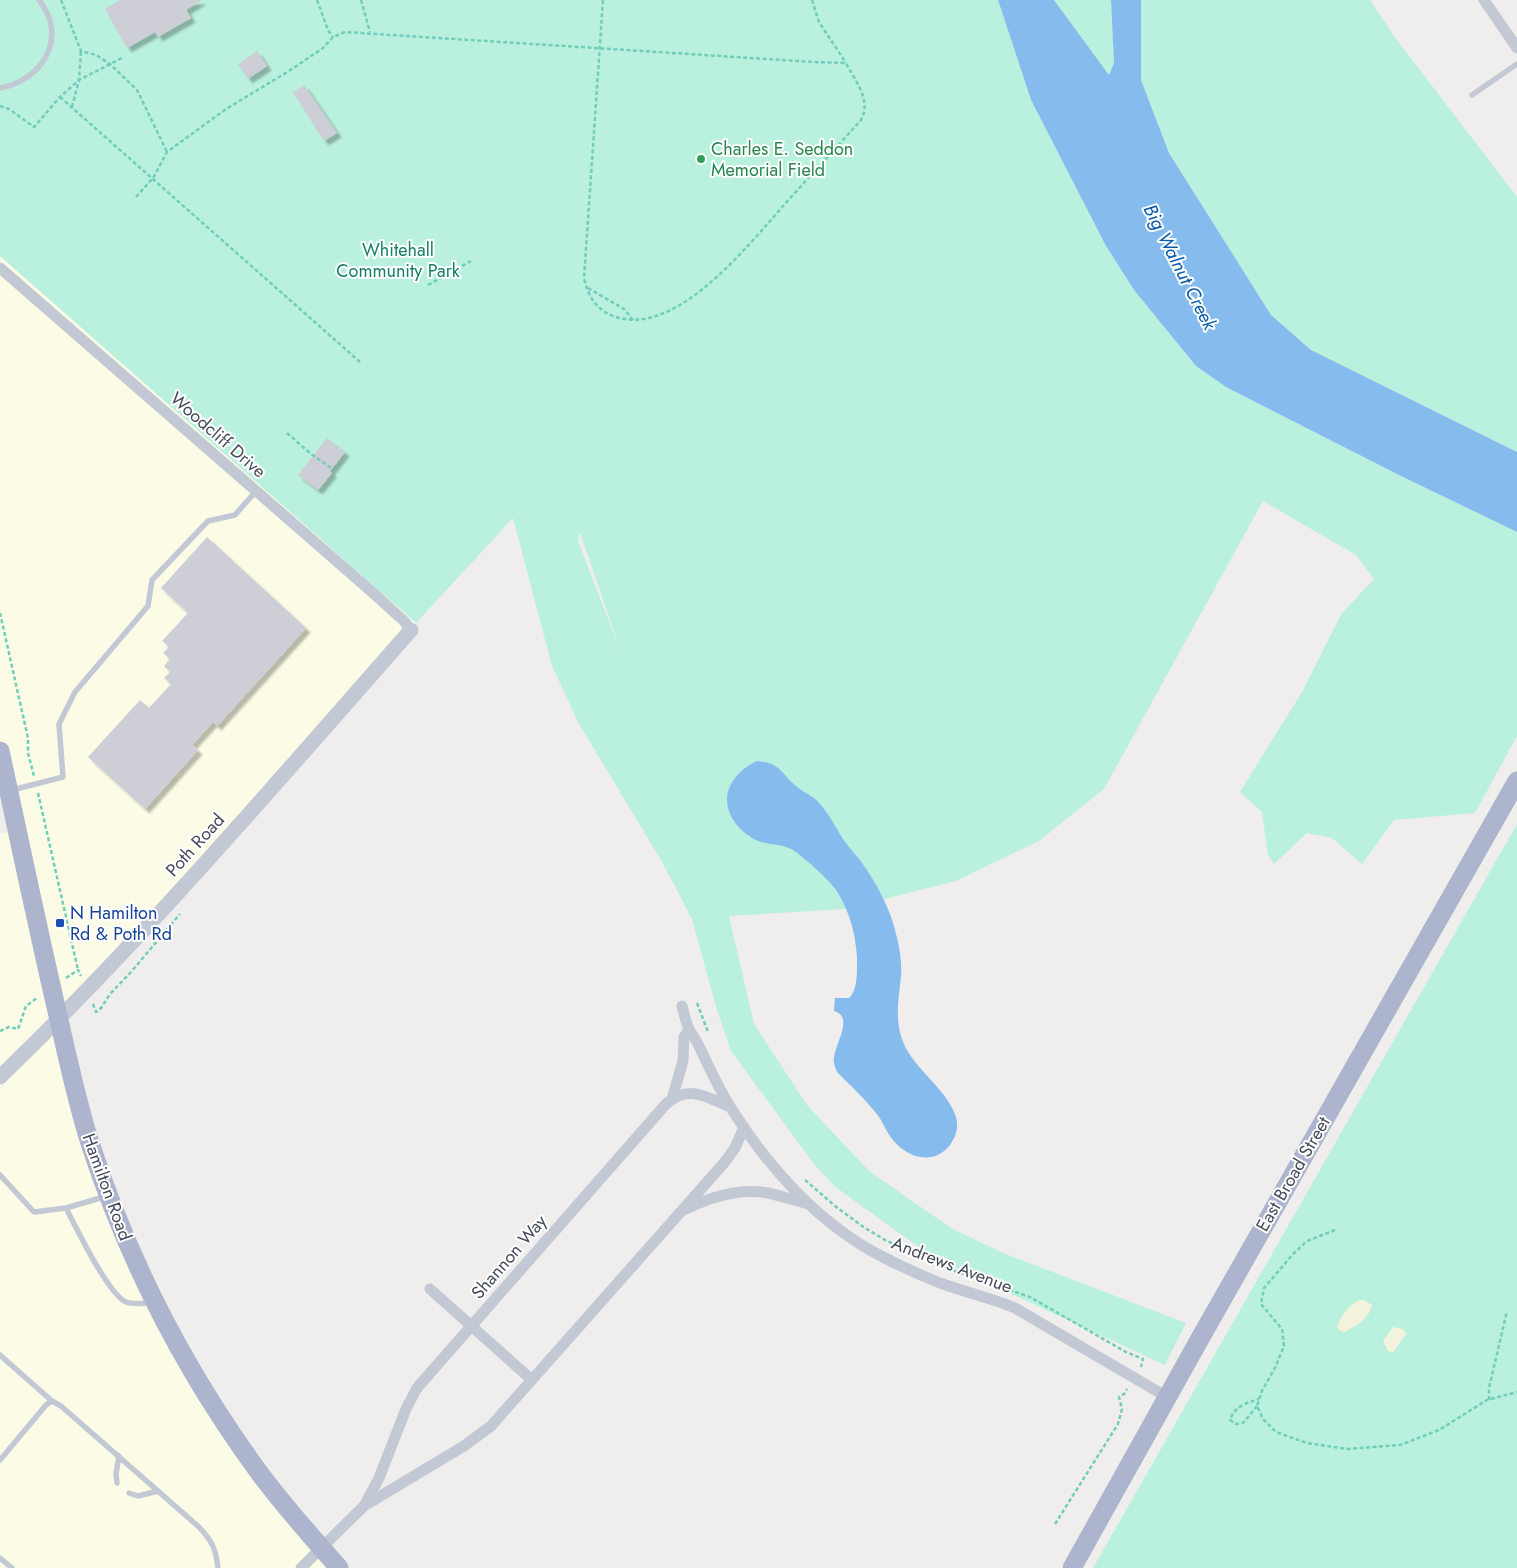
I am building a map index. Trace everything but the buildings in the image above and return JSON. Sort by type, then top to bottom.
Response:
[{"type":"main road","name":"Hamilton Road","points":[[0,751],[4,792],[74,1089],[109,1196],[134,1260],[155,1303],[197,1379],[222,1418],[259,1472],[339,1568]]},
{"type":"main road","name":"East Broad Street","points":[[1072,1568],[1517,781]]},
{"type":"street","points":[[1484,0],[1517,48]]},
{"type":"street","name":"Woodcliff Drive","points":[[0,268],[404,621],[411,630]]},
{"type":"street","name":"Poth Road","points":[[0,1077],[59,1020],[207,860],[411,630]]},
{"type":"street","name":"Andrews Avenue","points":[[682,1006],[689,1030],[697,1041],[730,1107],[779,1172],[809,1204],[849,1236],[879,1255],[939,1283],[1016,1308],[1167,1397]]},
{"type":"street","name":"Andrews Avenue","points":[[672,1099],[683,1061],[684,1037],[689,1030]]},
{"type":"street","points":[[672,1099],[694,1093],[730,1107]]},
{"type":"street","name":"Shannon Way","points":[[364,1506],[382,1471],[406,1409],[417,1388],[672,1099]]},
{"type":"street","name":"Shannon Way","points":[[301,1568],[364,1506],[480,1436],[499,1418],[730,1155],[739,1142],[744,1127]]},
{"type":"street","name":"Shannon Way","points":[[680,1212],[706,1200],[732,1193],[746,1192],[769,1193],[809,1204]]},
{"type":"street","points":[[430,1289],[532,1380]]},
{"type":"lane","points":[[0,88],[11,86],[31,76],[50,48],[48,14],[39,0]]},
{"type":"lane","points":[[1472,95],[1517,64]]},
{"type":"lane","points":[[4,792],[63,777],[59,724],[74,692],[148,606],[152,580],[208,521],[235,515],[256,492]]},
{"type":"lane","points":[[0,1176],[34,1212],[66,1208],[109,1196]]},
{"type":"lane","points":[[66,1208],[111,1289],[124,1301],[132,1304],[155,1303]]},
{"type":"lane","points":[[0,1355],[199,1527],[211,1540],[217,1556],[218,1568]]},
{"type":"lane","points":[[0,1460],[46,1405],[52,1401]]},
{"type":"lane","points":[[117,1483],[116,1474],[119,1456]]},
{"type":"lane","points":[[129,1493],[138,1496],[158,1491]]},
{"type":"lane","points":[[0,1558],[12,1568]]},
{"type":"path","points":[[61,0],[81,51],[79,80],[72,107]]},
{"type":"path","points":[[317,0],[328,30],[334,37]]},
{"type":"path","points":[[361,0],[370,33]]},
{"type":"path","points":[[602,0],[584,278],[586,288],[600,310],[618,318],[633,320],[648,319],[662,314],[678,306],[707,286],[738,256],[861,120],[866,108],[865,100],[846,63],[819,22],[812,0]]},
{"type":"path","points":[[136,197],[153,178],[167,152],[226,109],[323,48],[334,37],[345,32],[846,63]]},
{"type":"path","points":[[81,51],[96,54],[110,64],[137,90],[167,152]]},
{"type":"path","points":[[0,106],[9,109],[34,127],[60,97],[79,80],[124,57]]},
{"type":"path","points":[[60,97],[360,362]]},
{"type":"path","points":[[428,285],[471,261]]},
{"type":"path","points":[[586,288],[624,309],[633,320]]},
{"type":"path","points":[[287,433],[310,454],[331,468]]},
{"type":"path","points":[[802,1176],[835,1206],[885,1240],[946,1268],[1030,1296],[1126,1352],[1143,1359],[1142,1364],[1124,1394],[1119,1397],[1122,1410],[1118,1424],[1055,1524]]},
{"type":"path","points":[[1259,1399],[1241,1405],[1233,1413],[1230,1420],[1236,1424],[1243,1423],[1257,1406],[1262,1391],[1276,1368],[1284,1346],[1282,1329],[1261,1304],[1264,1288],[1307,1241],[1335,1230]]},
{"type":"path","points":[[1489,1400],[1489,1388],[1507,1311]]},
{"type":"path","points":[[1257,1406],[1263,1419],[1276,1432],[1307,1443],[1348,1449],[1400,1445],[1439,1430],[1489,1400],[1517,1392]]},
{"type":"shaded area","points":[[0,256],[416,623],[54,1019],[84,1134],[200,1379],[337,1568],[0,1568],[0,834],[17,830],[0,767]]},
{"type":"green space","name":"Whitehall Community Park","points":[[0,0],[998,0],[1031,100],[1106,246],[1134,290],[1196,366],[1226,387],[1401,476],[1517,532],[1517,736],[1475,813],[1394,820],[1362,864],[1332,838],[1307,833],[1274,864],[1268,855],[1262,812],[1240,792],[1302,692],[1342,613],[1374,579],[1356,555],[1263,501],[1104,789],[1039,841],[956,881],[845,909],[729,916],[754,1024],[807,1105],[869,1171],[951,1228],[1003,1253],[1186,1323],[1165,1365],[947,1264],[909,1240],[834,1186],[814,1164],[731,1051],[716,1007],[692,919],[661,860],[579,724],[552,666],[513,518],[416,623],[0,256]],"holes":[[[580,533],[621,652],[578,541]]]},
{"type":"green space","points":[[1054,0],[1111,0],[1114,63],[1109,75]]},
{"type":"green space","points":[[1141,0],[1370,0],[1394,36],[1517,197],[1517,452],[1311,350],[1271,315],[1169,153],[1141,80]]},
{"type":"green space","points":[[1517,824],[1517,1568],[1093,1568]]},
{"type":"sand","points":[[1364,1300],[1372,1305],[1365,1318],[1344,1332],[1339,1330],[1337,1326],[1347,1309],[1354,1303]]},
{"type":"sand","points":[[1393,1327],[1403,1329],[1406,1334],[1393,1352],[1388,1351],[1383,1341]]},
{"type":"water","name":"Big Walnut Creek","points":[[998,0],[1054,0],[1109,75],[1114,63],[1111,0],[1141,0],[1141,80],[1169,153],[1271,315],[1311,350],[1517,452],[1517,532],[1401,476],[1226,387],[1196,366],[1134,290],[1106,246],[1031,100]]},
{"type":"water","points":[[757,761],[775,766],[796,786],[818,801],[866,869],[887,907],[894,927],[900,957],[898,1014],[901,1036],[912,1058],[937,1086],[951,1106],[957,1121],[956,1132],[952,1142],[943,1152],[935,1156],[927,1158],[918,1157],[902,1149],[890,1136],[872,1108],[837,1072],[834,1057],[842,1031],[843,1018],[834,1011],[835,998],[849,998],[854,990],[856,980],[857,963],[852,925],[838,893],[830,882],[812,865],[791,849],[763,843],[751,838],[736,823],[730,813],[727,803],[731,784],[746,767]]},
{"type":"place","name":"Charles E. Seddon Memorial Field","points":[[701,159]]},
{"type":"place","name":"N Hamilton Rd & Poth Rd","points":[[60,923]]}]
